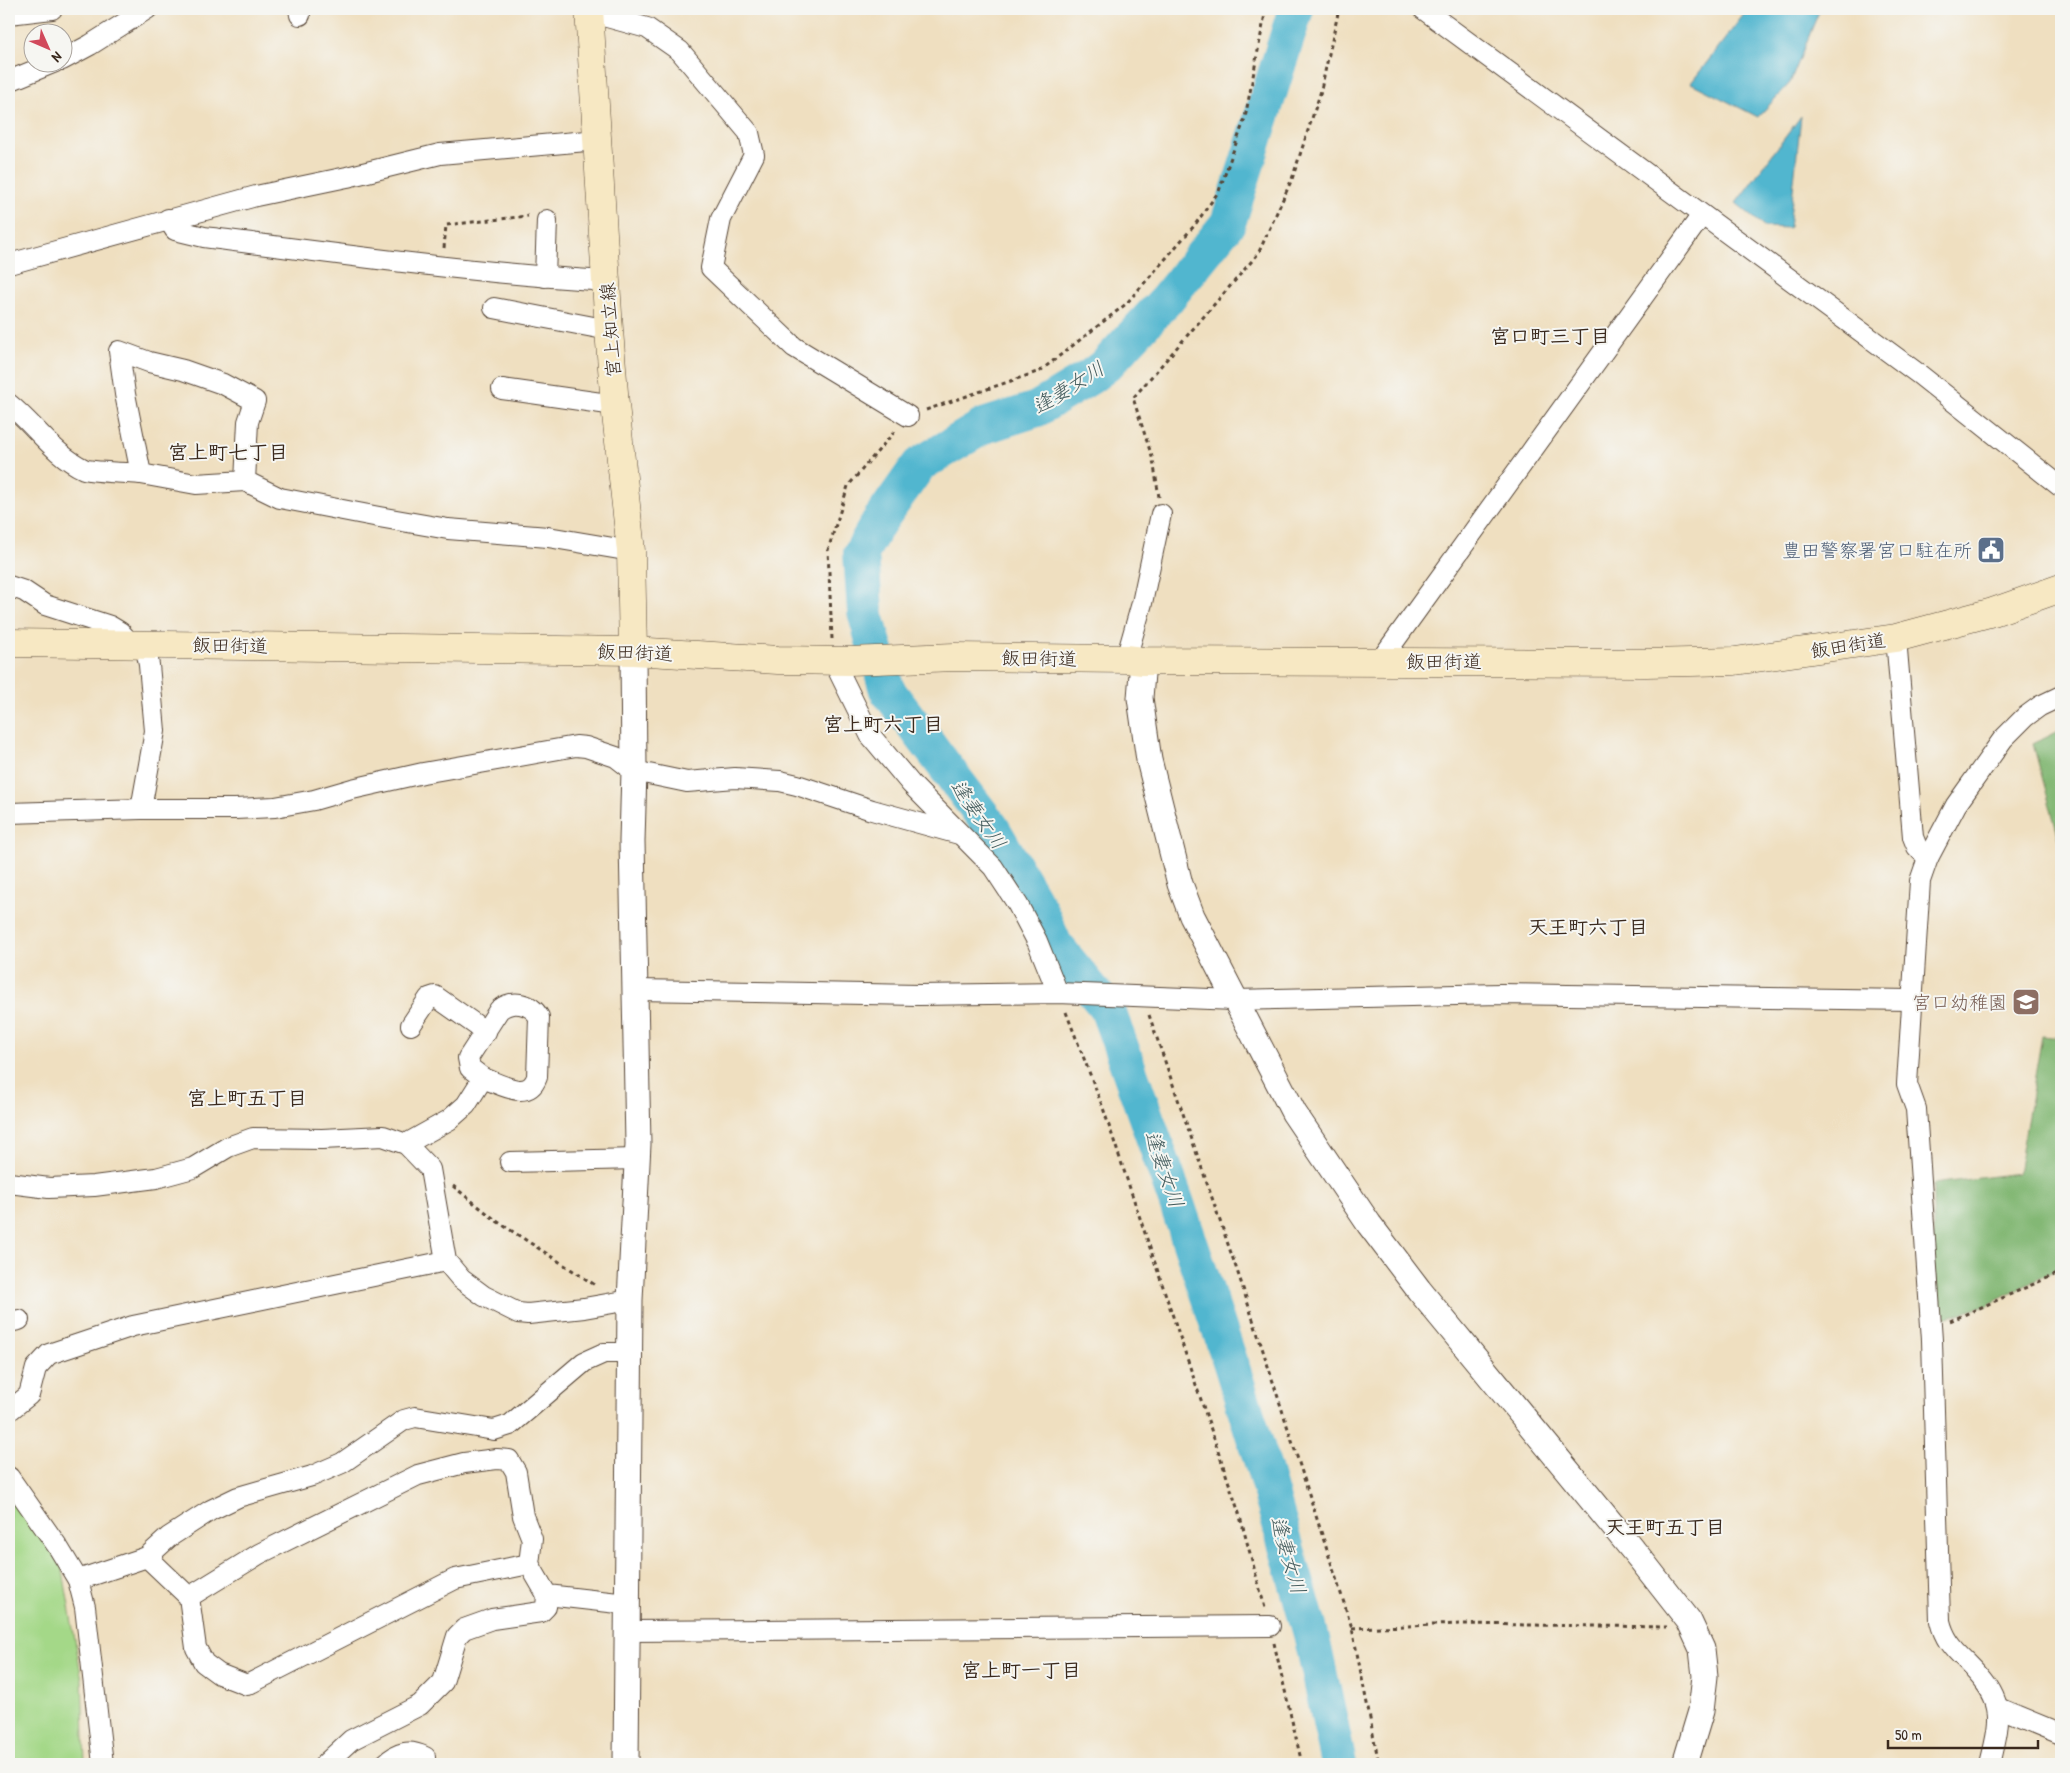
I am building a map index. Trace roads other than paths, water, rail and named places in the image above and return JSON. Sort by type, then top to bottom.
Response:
[{"type":"main road","name":"宮上知立線","points":[[589,10],[609,330],[631,551],[634,651]]},
{"type":"main road","name":"飯田街道","points":[[9,643],[634,651],[778,660],[955,657],[1636,663],[1735,661],[1896,638],[1993,612],[2061,588]]},
{"type":"street","points":[[9,14],[52,9]]},
{"type":"street","points":[[72,55],[147,9]]},
{"type":"street","points":[[1423,9],[1920,375],[2061,487]]},
{"type":"street","points":[[589,10],[647,28],[680,52],[749,133],[754,155],[721,219],[711,268],[794,347],[908,416]]},
{"type":"street","points":[[9,81],[31,72]]},
{"type":"street","points":[[9,264],[256,196],[347,177],[440,154],[598,140]]},
{"type":"street","points":[[1380,661],[1702,215]]},
{"type":"street","points":[[541,218],[545,277]]},
{"type":"street","points":[[168,219],[175,230],[204,238],[545,277],[607,281]]},
{"type":"street","points":[[494,308],[609,330]]},
{"type":"street","points":[[141,474],[125,394],[119,351],[223,384],[255,401],[248,422],[245,481]]},
{"type":"street","points":[[502,389],[615,405]]},
{"type":"street","points":[[9,404],[25,417],[62,455],[86,470],[141,474],[196,484],[245,481],[280,498],[379,517],[448,529],[548,538],[631,551]]},
{"type":"street","points":[[1161,514],[1142,603],[1135,660],[1149,760],[1180,884],[1192,916],[1294,1113],[1368,1224],[1419,1290],[1642,1561],[1689,1621],[1702,1649],[1705,1676],[1701,1711],[1685,1764]]},
{"type":"street","points":[[9,586],[24,591],[45,605],[110,626],[138,644],[150,665],[155,731],[141,809]]},
{"type":"street","points":[[1896,638],[1913,837],[1917,847],[1928,858]]},
{"type":"street","points":[[626,1764],[630,1300],[637,1159],[636,990],[632,841],[634,651]]},
{"type":"street","points":[[841,660],[870,735],[911,784],[993,867],[1018,905],[1063,994]]},
{"type":"street","points":[[1990,1764],[1998,1728],[1998,1708],[1991,1689],[1981,1676],[1950,1646],[1943,1634],[1940,1621],[1932,1330],[1916,1109],[1907,1084],[1911,1000],[1920,881],[1928,858],[1956,804],[2004,739],[2025,717],[2040,706],[2061,696]]},
{"type":"street","points":[[9,813],[275,807],[314,800],[422,773],[576,746],[586,747],[616,757],[634,771],[686,782],[735,778],[780,781],[872,810],[960,834]]},
{"type":"street","points":[[636,990],[919,995],[1063,994],[1235,1000],[1501,994],[1911,1000]]},
{"type":"street","points":[[412,1025],[429,998],[435,996],[486,1032]]},
{"type":"street","points":[[523,1004],[534,1010],[539,1017],[537,1077],[535,1083],[528,1090],[521,1091],[483,1078],[470,1068],[468,1058],[499,1010],[504,1006],[523,1004]]},
{"type":"street","points":[[406,1144],[449,1120],[466,1105],[483,1078]]},
{"type":"street","points":[[9,1183],[49,1188],[94,1186],[156,1178],[193,1168],[228,1147],[253,1138],[322,1139],[383,1136],[406,1144],[430,1169],[446,1261],[471,1287],[499,1305],[518,1313],[528,1314],[584,1308],[630,1300]]},
{"type":"street","points":[[510,1162],[637,1159]]},
{"type":"street","points":[[9,1411],[29,1395],[36,1368],[48,1354],[96,1337],[133,1326],[446,1261]]},
{"type":"street","points":[[78,1580],[147,1557],[170,1537],[211,1510],[238,1497],[312,1476],[342,1463],[404,1420],[415,1417],[494,1430],[510,1425],[584,1362],[604,1353],[630,1353]]},
{"type":"street","points":[[189,1597],[260,1554],[418,1475],[464,1463],[496,1459],[509,1460],[516,1472],[523,1516],[532,1539],[529,1564],[547,1595],[546,1607],[542,1612],[492,1619],[464,1630],[458,1636],[443,1682],[420,1705],[351,1740],[325,1764]]},
{"type":"street","points":[[9,1477],[58,1547],[78,1580],[85,1607],[103,1764]]},
{"type":"street","points":[[147,1557],[189,1597],[196,1648],[204,1663],[219,1674],[247,1685],[455,1579],[529,1564]]},
{"type":"street","points":[[547,1595],[627,1604]]},
{"type":"street","points":[[628,1631],[1270,1626]]},
{"type":"street","points":[[1998,1708],[2061,1734]]},
{"type":"street","points":[[385,1764],[394,1756],[414,1751],[425,1757],[425,1764]]},
{"type":"water","points":[[1748,9],[1820,9],[1790,83],[1758,117],[1691,83]]},
{"type":"water","points":[[1801,116],[1789,228],[1765,227],[1736,203]]},
{"type":"waterway","name":"逢妻女川","points":[[1296,9],[1228,223],[1166,300],[1106,365],[1090,377],[1037,409],[984,426],[919,465],[878,523],[861,553],[865,612],[887,690],[992,828],[1039,909],[1055,945],[1107,1008],[1176,1201],[1264,1469],[1311,1634],[1339,1764]]},
{"type":"place","name":"豊田警察署宮口駐在所","points":[[1991,550]]},
{"type":"place","name":"宮口幼稚園","points":[[2026,1002]]},
{"type":"district","name":"宮口町三丁目","points":[[1550,335]]},
{"type":"district","name":"宮上町七丁目","points":[[228,451]]},
{"type":"district","name":"宮上町六丁目","points":[[883,723]]},
{"type":"district","name":"天王町六丁目","points":[[1588,926]]},
{"type":"district","name":"宮上町五丁目","points":[[247,1097]]},
{"type":"district","name":"天王町五丁目","points":[[1665,1526]]},
{"type":"district","name":"宮上町一丁目","points":[[1021,1669]]}]
